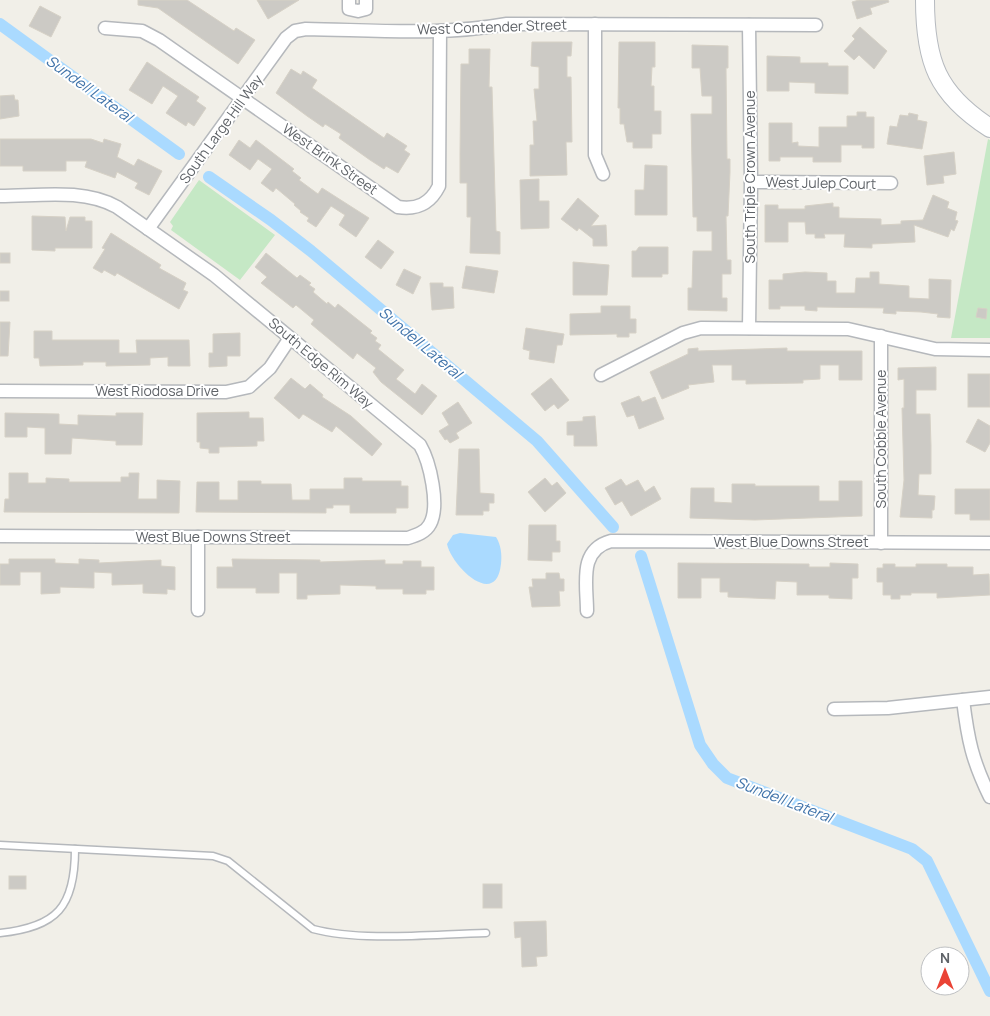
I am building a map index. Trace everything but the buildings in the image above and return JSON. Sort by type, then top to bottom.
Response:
[{"type":"street","points":[[349,0],[349,9],[358,11],[366,9],[366,0]]},
{"type":"street","points":[[925,0],[925,33],[934,68],[946,90],[970,115],[990,128]]},
{"type":"street","points":[[358,11],[358,30]]},
{"type":"street","name":"West Contender Street","points":[[295,31],[306,29],[476,30],[507,24],[816,25]]},
{"type":"street","points":[[595,24],[595,156],[603,174]]},
{"type":"street","name":"South Triple Crown Avenue","points":[[748,328],[751,182],[749,25]]},
{"type":"street","name":"West Brink Street","points":[[104,28],[142,32],[159,40],[398,207],[410,209],[420,207],[429,200],[439,186],[440,31]]},
{"type":"street","name":"South Large Hill Way","points":[[148,230],[286,38],[295,31]]},
{"type":"street","name":"West Julep Court","points":[[751,182],[890,183]]},
{"type":"street","name":"South Edge Rim Way","points":[[0,196],[87,196],[101,198],[214,275],[420,445],[428,458],[432,475],[432,518],[425,530]]},
{"type":"street","points":[[601,375],[692,329],[848,328],[936,349],[990,350]]},
{"type":"street","name":"South Cobble Avenue","points":[[881,336],[881,543]]},
{"type":"street","name":"West Riodosa Drive","points":[[0,391],[226,392],[249,387],[270,368],[290,338]]},
{"type":"street","name":"West Blue Downs Street","points":[[0,536],[408,538],[425,530]]},
{"type":"street","points":[[198,537],[198,610]]},
{"type":"street","name":"West Blue Downs Street","points":[[587,611],[587,566],[594,548],[610,541],[990,543]]},
{"type":"street","points":[[834,709],[888,708],[990,697]]},
{"type":"street","points":[[963,700],[969,744],[974,764],[990,797]]},
{"type":"lane","points":[[0,844],[213,856],[228,861],[313,929],[326,932],[351,936],[486,933]]},
{"type":"lane","points":[[0,934],[23,931],[58,914],[70,895],[75,870],[74,849]]},
{"type":"green space","points":[[988,139],[990,140],[990,338],[951,338]]},
{"type":"green space","points":[[199,180],[275,235],[240,280],[171,230],[173,226],[170,222]]},
{"type":"water","points":[[460,533],[496,537],[501,550],[501,564],[497,577],[491,583],[483,584],[474,580],[457,563],[447,544],[453,535]]},
{"type":"waterway","name":"Sundell Lateral","points":[[0,24],[179,154]]},
{"type":"waterway","name":"Sundell Lateral","points":[[209,177],[271,220],[311,251],[537,441],[613,527]]},
{"type":"waterway","name":"Sundell Lateral","points":[[641,556],[700,745],[713,764],[727,778],[912,849],[927,861],[990,991]]}]
